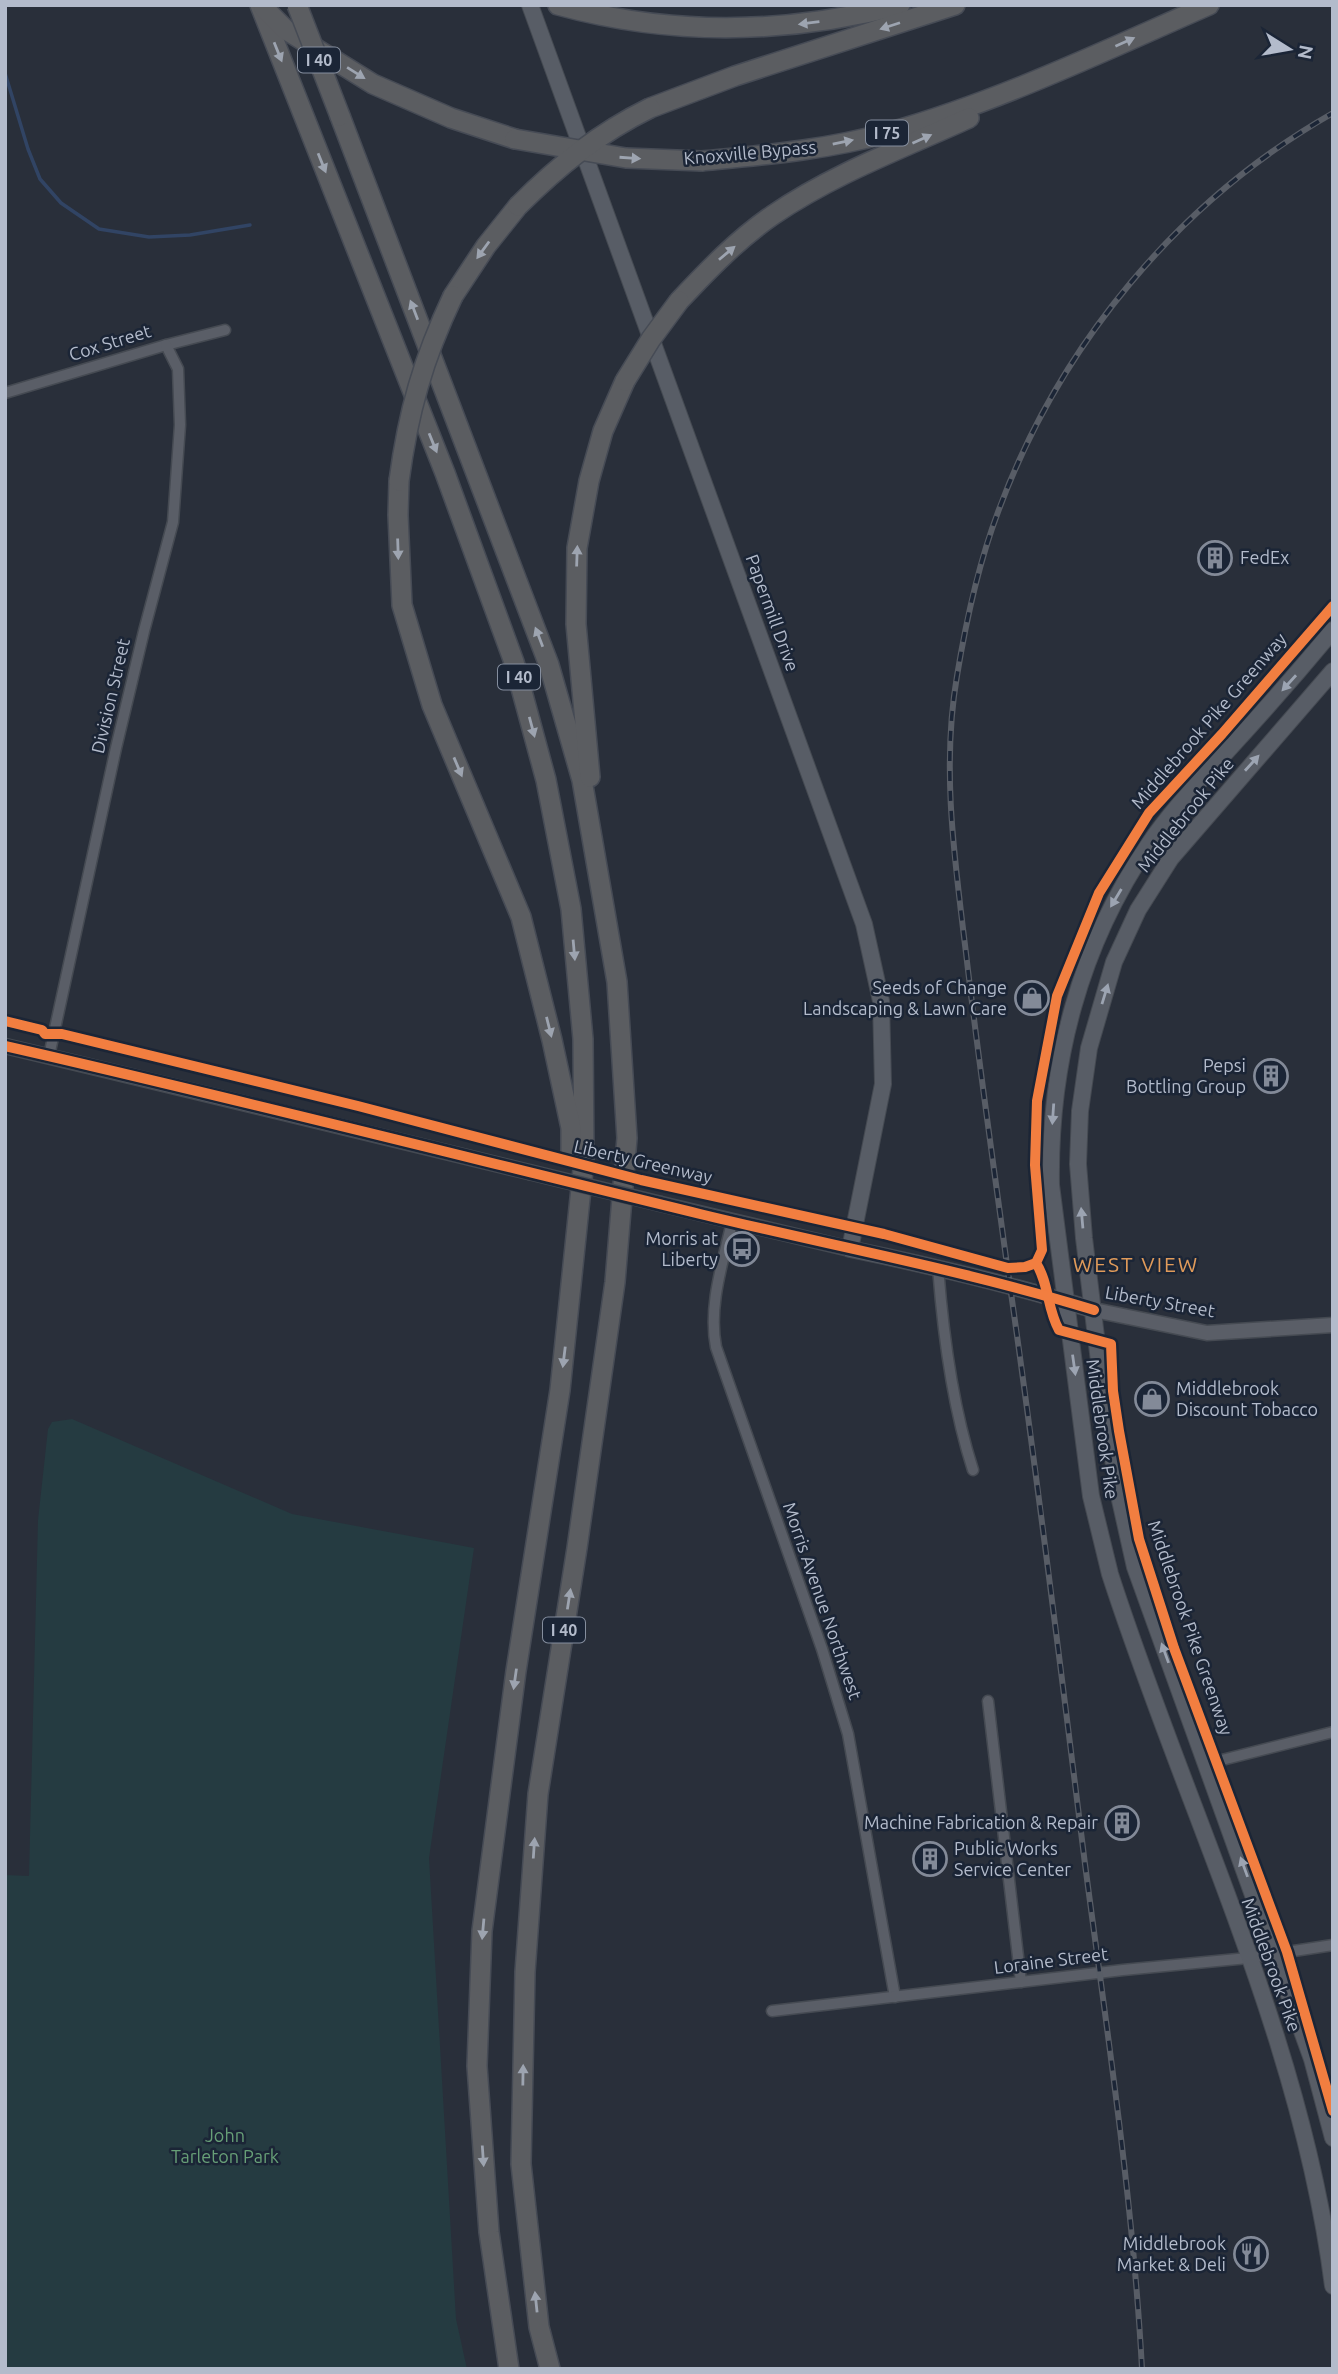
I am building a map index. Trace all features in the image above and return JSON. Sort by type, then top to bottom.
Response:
[{"type":"highway","name":"I 40","points":[[260,5],[454,498],[514,662],[546,780],[571,909],[583,1039],[584,1157],[560,1390],[516,1671],[482,1931],[477,2066],[489,2232],[509,2369]]},
{"type":"highway","name":"Knoxville Bypass","points":[[260,5],[286,30],[373,84],[451,118],[514,139],[626,158],[702,161],[812,149],[885,133],[944,115],[1063,69],[1209,5]]},
{"type":"highway","name":"I 40","points":[[297,5],[549,665],[582,780],[617,982],[627,1138],[615,1282],[538,1794],[525,1972],[521,2164],[539,2327],[550,2369]]},
{"type":"highway","points":[[558,5],[591,14],[667,26],[757,27],[829,21],[900,5]]},
{"type":"highway","points":[[572,1289],[571,1128],[552,1041],[521,917],[432,705],[402,605],[399,481],[409,414],[416,390],[453,296],[486,246],[517,206],[564,162],[587,145],[622,122],[650,108],[735,76],[955,5]]},
{"type":"highway","points":[[602,893],[576,624],[577,548],[589,481],[603,431],[625,381],[679,301],[718,259],[773,215],[845,174],[981,113],[1063,69]]},
{"type":"highway","points":[[489,2232],[499,2369]]},
{"type":"main road","name":"Papermill Drive","points":[[530,5],[864,924],[881,1001],[883,1084],[850,1249]]},
{"type":"main road","name":"Middlebrook Pike","points":[[1332,2275],[1305,2136],[1287,2068],[1110,1574],[1091,1496],[1052,1188],[1051,1145],[1058,1069],[1072,1007],[1086,963],[1111,906],[1150,842],[1333,630]]},
{"type":"main road","name":"Middlebrook Pike","points":[[1333,671],[1171,858],[1138,909],[1114,962],[1088,1048],[1080,1111],[1078,1164],[1103,1394],[1115,1477],[1135,1567],[1312,2059],[1333,2138]]},
{"type":"main road","name":"Liberty Street","points":[[850,1249],[938,1267],[1094,1310]]},
{"type":"street","name":"Cox Street","points":[[5,393],[225,330]]},
{"type":"street","name":"Division Street","points":[[49,1056],[116,748],[173,522],[180,425],[178,369],[166,345]]},
{"type":"street","name":"Liberty Street","points":[[5,1046],[850,1249]]},
{"type":"street","name":"Morris Avenue Northwest","points":[[732,1222],[714,1309],[716,1348],[822,1649],[848,1734],[895,1997]]},
{"type":"street","points":[[938,1267],[942,1311],[963,1440],[973,1470]]},
{"type":"street","name":"Liberty Street","points":[[1094,1310],[1207,1333],[1333,1325]]},
{"type":"street","points":[[988,1701],[1021,1982]]},
{"type":"street","points":[[1206,1764],[1333,1732]]},
{"type":"street","name":"Loraine Street","points":[[772,2011],[1248,1958],[1333,1945]]},
{"type":"green space","name":"John Tarleton Park","points":[[72,1419],[292,1514],[474,1548],[429,1858],[456,2319],[467,2369],[5,2369],[5,1875],[29,1876],[38,1520],[48,1429],[52,1422]]},
{"type":"waterway","points":[[5,73],[40,179],[61,203],[99,229],[149,237],[190,235],[250,225]]},
{"type":"railway","points":[[1142,2369],[1118,2116],[958,884],[951,815],[952,711],[973,593],[984,552],[1024,451],[1054,392],[1090,336],[1130,283],[1175,234],[1224,189],[1277,149],[1333,113]]},
{"type":"cycle path","name":"Middlebrook Pike Greenway","points":[[1333,606],[1149,813],[1099,893],[1057,996],[1037,1101],[1035,1165],[1042,1250],[1036,1263],[1059,1330],[1111,1344],[1113,1391],[1139,1539],[1174,1648],[1287,1952],[1333,2111]]},
{"type":"cycle path","name":"Liberty Greenway","points":[[5,1021],[42,1030],[45,1034],[62,1034],[358,1106],[641,1180],[884,1234],[1008,1268],[1036,1263]]},
{"type":"cycle path","points":[[5,1046],[700,1214],[947,1270],[1094,1310]]},
{"type":"place","name":"FedEx","points":[[1215,558]]},
{"type":"place","name":"Seeds of Change Landscaping & Lawn Care","points":[[1032,998]]},
{"type":"place","name":"Pepsi Bottling Group","points":[[1271,1076]]},
{"type":"place","name":"Morris at Liberty","points":[[742,1249]]},
{"type":"place","name":"Middlebrook Discount Tobacco","points":[[1152,1399]]},
{"type":"place","name":"Machine Fabrication & Repair","points":[[1122,1823]]},
{"type":"place","name":"Public Works Service Center","points":[[930,1859]]},
{"type":"place","name":"Middlebrook Market & Deli","points":[[1251,2254]]},
{"type":"district","name":"WEST VIEW","points":[[1136,1265]]}]
